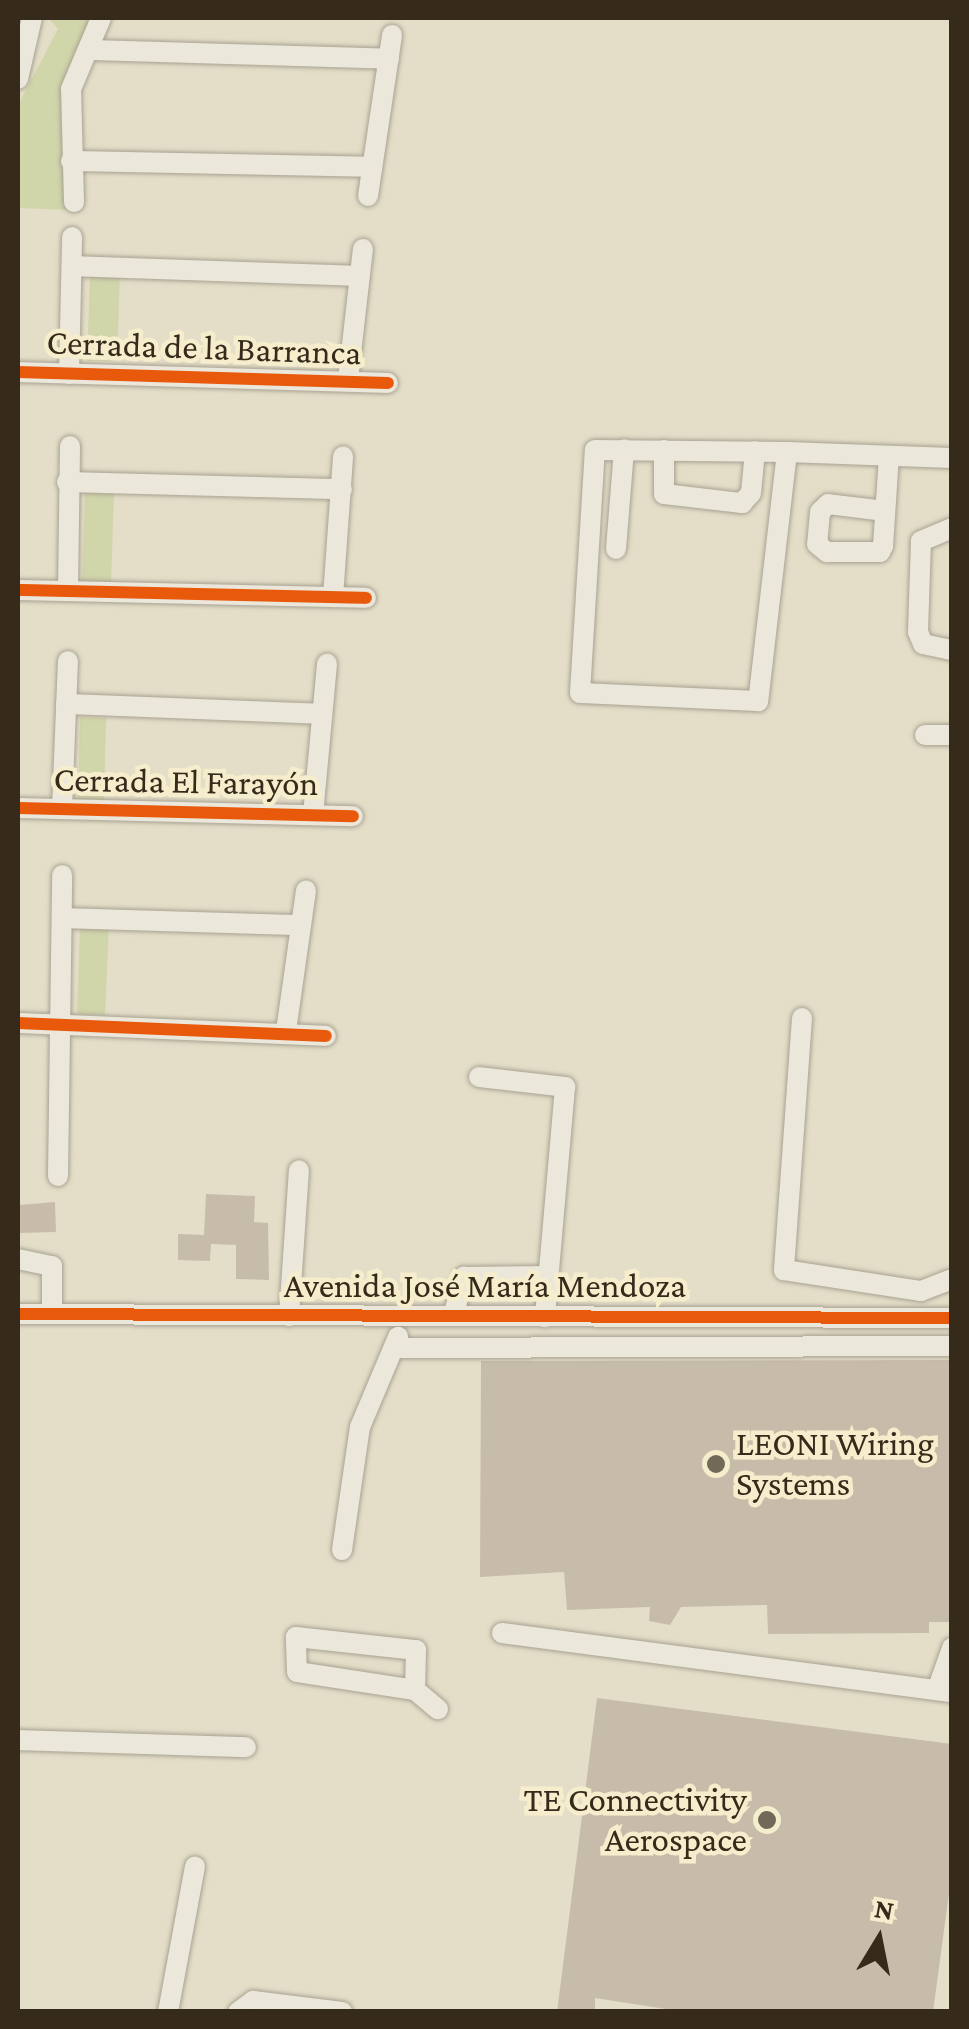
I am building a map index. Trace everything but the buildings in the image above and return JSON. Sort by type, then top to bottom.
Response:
[{"type":"street","points":[[18,80],[32,18]]},
{"type":"street","points":[[74,202],[71,89],[93,50],[101,18]]},
{"type":"street","points":[[368,196],[392,34]]},
{"type":"street","points":[[93,50],[388,59]]},
{"type":"street","points":[[71,161],[372,167]]},
{"type":"street","name":"Cerrada de la Barranca","points":[[69,374],[72,237]]},
{"type":"street","name":"Cerrada de la Barranca","points":[[348,380],[363,249]]},
{"type":"street","points":[[72,266],[359,276]]},
{"type":"street","name":"Cerrada de la Barranca","points":[[18,372],[388,383]]},
{"type":"street","points":[[68,590],[70,446]]},
{"type":"street","points":[[616,549],[624,449]]},
{"type":"street","points":[[787,452],[761,698],[754,703],[580,693],[590,459],[595,450],[755,451],[787,452],[889,456],[952,458]]},
{"type":"street","points":[[664,450],[664,494],[742,503],[751,493],[755,451]]},
{"type":"street","points":[[334,597],[343,456]]},
{"type":"street","points":[[885,511],[889,456]]},
{"type":"street","points":[[68,482],[342,490]]},
{"type":"street","points":[[952,528],[921,541],[918,632],[923,644],[952,650]]},
{"type":"street","points":[[18,590],[366,598]]},
{"type":"street","name":"Cerrada El Farayón","points":[[62,809],[68,661]]},
{"type":"street","name":"Cerrada El Farayón","points":[[313,815],[327,664]]},
{"type":"street","name":"Cerrada El Farayón","points":[[66,704],[322,714]]},
{"type":"street","points":[[925,735],[952,735]]},
{"type":"street","name":"Cerrada El Farayón","points":[[18,808],[353,816]]},
{"type":"street","points":[[58,1176],[62,875]]},
{"type":"street","points":[[286,1031],[306,890]]},
{"type":"street","points":[[62,918],[301,925]]},
{"type":"street","points":[[802,1018],[784,1270],[921,1291],[952,1280]]},
{"type":"street","points":[[18,1023],[286,1031],[326,1036]]},
{"type":"street","points":[[480,1077],[565,1087],[546,1316]]},
{"type":"street","points":[[289,1316],[299,1170]]},
{"type":"street","points":[[18,1259],[52,1266],[52,1314]]},
{"type":"street","points":[[453,1316],[464,1277],[548,1276]]},
{"type":"street","name":"Avenida José María Mendoza","points":[[18,1314],[952,1318]]},
{"type":"street","points":[[342,1550],[360,1427],[396,1348],[401,1316]]},
{"type":"street","points":[[396,1348],[952,1346]]},
{"type":"street","points":[[502,1634],[944,1691],[952,1648]]},
{"type":"street","points":[[415,1690],[416,1650],[296,1638],[297,1672],[415,1690],[438,1709]]},
{"type":"street","points":[[18,1740],[246,1747]]},
{"type":"street","points":[[168,2012],[195,1866]]},
{"type":"street","points":[[238,2012],[253,2001],[342,2012]]},
{"type":"green space","points":[[48,18],[94,18],[64,93],[69,210],[18,208],[18,105],[58,29]]},
{"type":"green space","points":[[90,273],[120,274],[117,361],[87,361]]},
{"type":"green space","points":[[85,493],[114,494],[111,584],[82,583]]},
{"type":"green space","points":[[80,717],[106,718],[104,801],[78,801]]},
{"type":"green space","points":[[80,924],[109,925],[105,1015],[77,1014]]},
{"type":"cycle path","points":[[18,372],[388,383]]},
{"type":"cycle path","points":[[18,590],[366,598]]},
{"type":"cycle path","points":[[18,808],[353,816]]},
{"type":"cycle path","points":[[18,1023],[326,1036]]},
{"type":"cycle path","points":[[18,1314],[952,1318]]},
{"type":"place","name":"LEONI Wiring Systems","points":[[716,1464]]},
{"type":"place","name":"TE Connectivity Aerospace","points":[[767,1820]]}]
